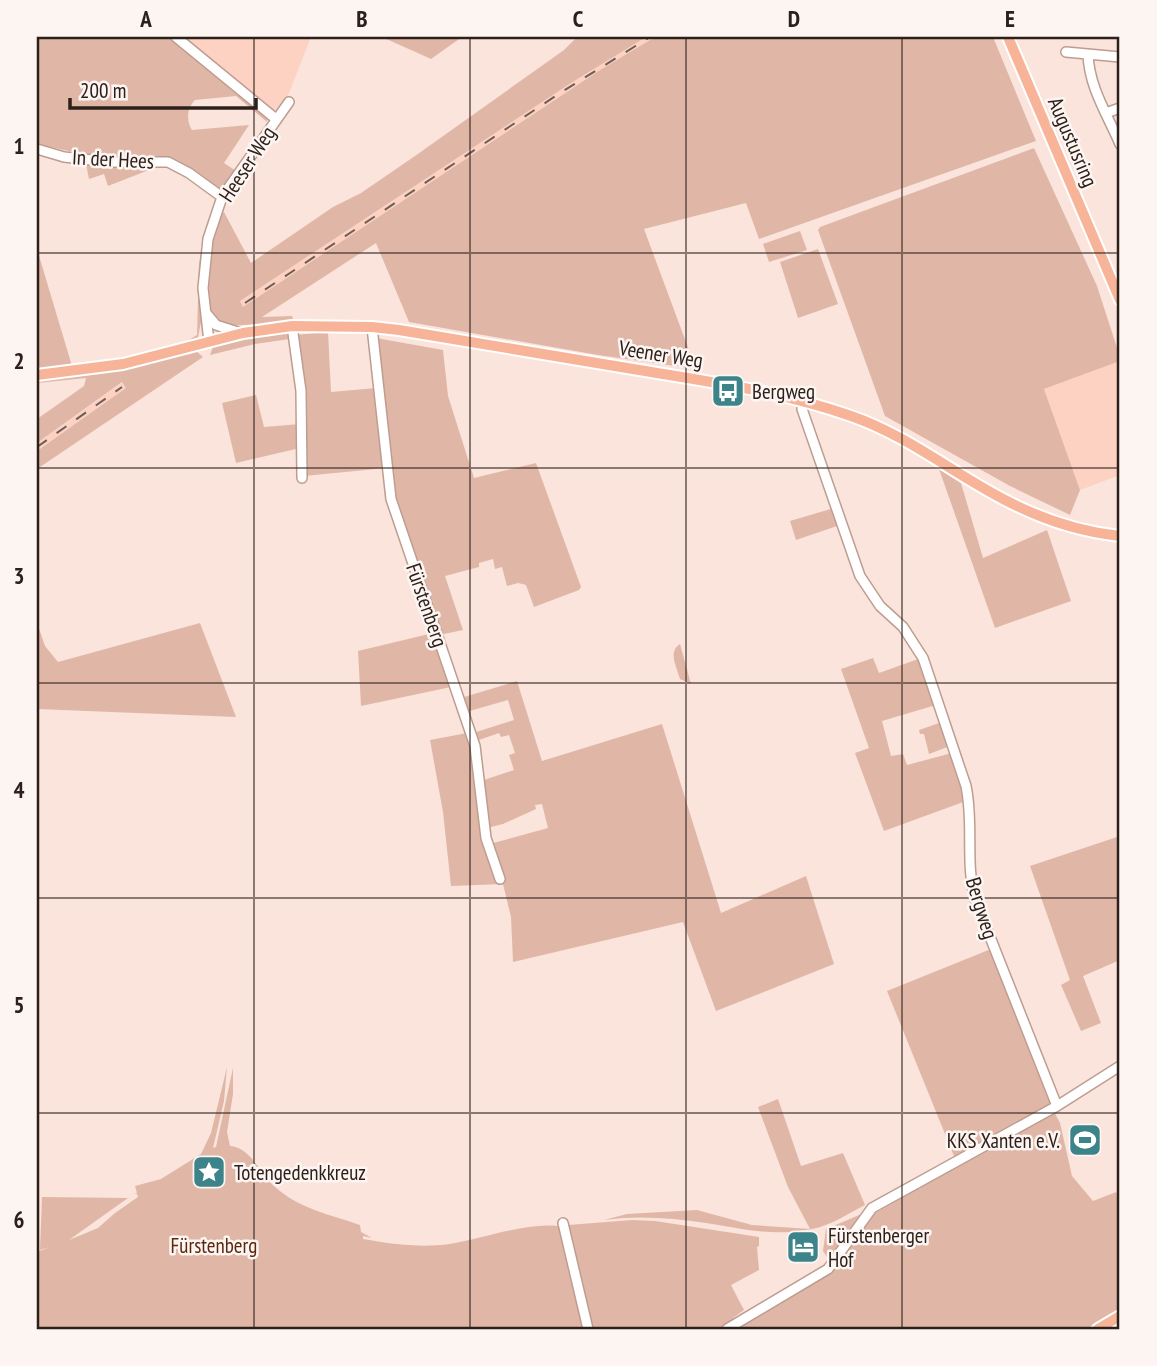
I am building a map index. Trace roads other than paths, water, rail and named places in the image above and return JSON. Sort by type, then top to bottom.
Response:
[{"type":"main road","name":"Augustusring","points":[[1008,37],[1120,300]]},
{"type":"main road","name":"Veener Weg","points":[[37,375],[123,364],[243,333],[292,326],[372,327],[729,385],[803,401],[862,420],[902,438],[1000,498],[1027,511],[1075,528],[1120,536]]},
{"type":"main road","points":[[1098,1329],[1120,1317]]},
{"type":"street","points":[[176,37],[276,119]]},
{"type":"street","points":[[1066,52],[1120,57]]},
{"type":"street","points":[[1088,54],[1088,72],[1094,90],[1120,144]]},
{"type":"street","name":"Heeser Weg","points":[[209,342],[204,288],[206,252],[222,197],[289,102]]},
{"type":"street","points":[[1106,113],[1120,108]]},
{"type":"street","name":"In der Hees","points":[[37,149],[64,157],[110,162],[168,162],[190,173],[222,197]]},
{"type":"street","points":[[205,312],[216,325],[243,333]]},
{"type":"street","points":[[292,326],[301,391],[302,478]]},
{"type":"street","name":"Fürstenberg","points":[[372,327],[391,499],[475,746],[486,838],[500,879]]},
{"type":"street","name":"Bergweg","points":[[803,401],[802,409],[860,576],[880,606],[903,627],[923,658],[970,807],[970,879],[975,899],[1057,1106]]},
{"type":"street","points":[[727,1329],[828,1269],[872,1208],[1057,1106],[1120,1066]]},
{"type":"street","points":[[563,1223],[588,1329]]},
{"type":"railway","points":[[245,303],[560,93],[650,37]]},
{"type":"railway","points":[[37,447],[122,387]]},
{"type":"place","name":"Bergweg","points":[[728,391]]},
{"type":"place","name":"KKS Xanten e.V.","points":[[1085,1140]]},
{"type":"place","name":"Totengedenkkreuz","points":[[209,1172]]},
{"type":"place","name":"Fürstenberger Hof","points":[[803,1247]]}]
